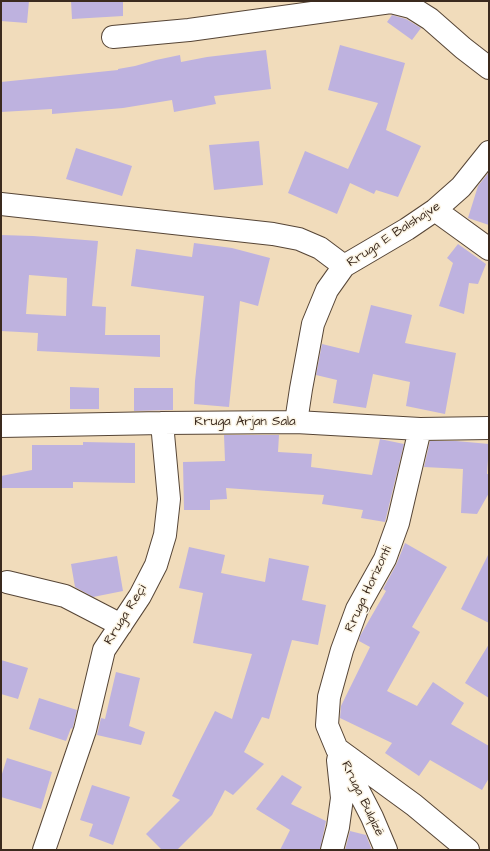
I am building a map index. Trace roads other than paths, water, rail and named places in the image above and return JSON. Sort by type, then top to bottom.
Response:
[{"type":"street","points":[[113,37],[189,30],[391,2],[411,6],[430,19],[463,48],[489,68]]},
{"type":"street","name":"Rruga E Balshajve","points":[[296,422],[313,324],[328,290],[344,266],[407,229],[435,210],[461,187],[486,160]]},
{"type":"street","points":[[1,204],[273,234],[300,239],[320,248],[344,266]]},
{"type":"street","points":[[435,210],[489,249]]},
{"type":"street","name":"Rruga Arjan Sala","points":[[1,426],[296,422],[420,429],[489,428]]},
{"type":"street","name":"Rruga Reçi","points":[[44,850],[85,730],[104,650],[140,596],[156,565],[165,535],[168,499],[162,423]]},
{"type":"street","name":"Rruga Horizonti","points":[[337,749],[327,725],[329,697],[342,650],[357,609],[384,558],[398,523],[420,429]]},
{"type":"street","points":[[7,582],[65,596],[121,625]]},
{"type":"street","points":[[332,850],[338,826],[342,798],[337,749]]},
{"type":"street","points":[[337,749],[414,804],[468,850]]},
{"type":"street","name":"Rruga Bulqizë","points":[[337,749],[372,817],[386,850]]}]
